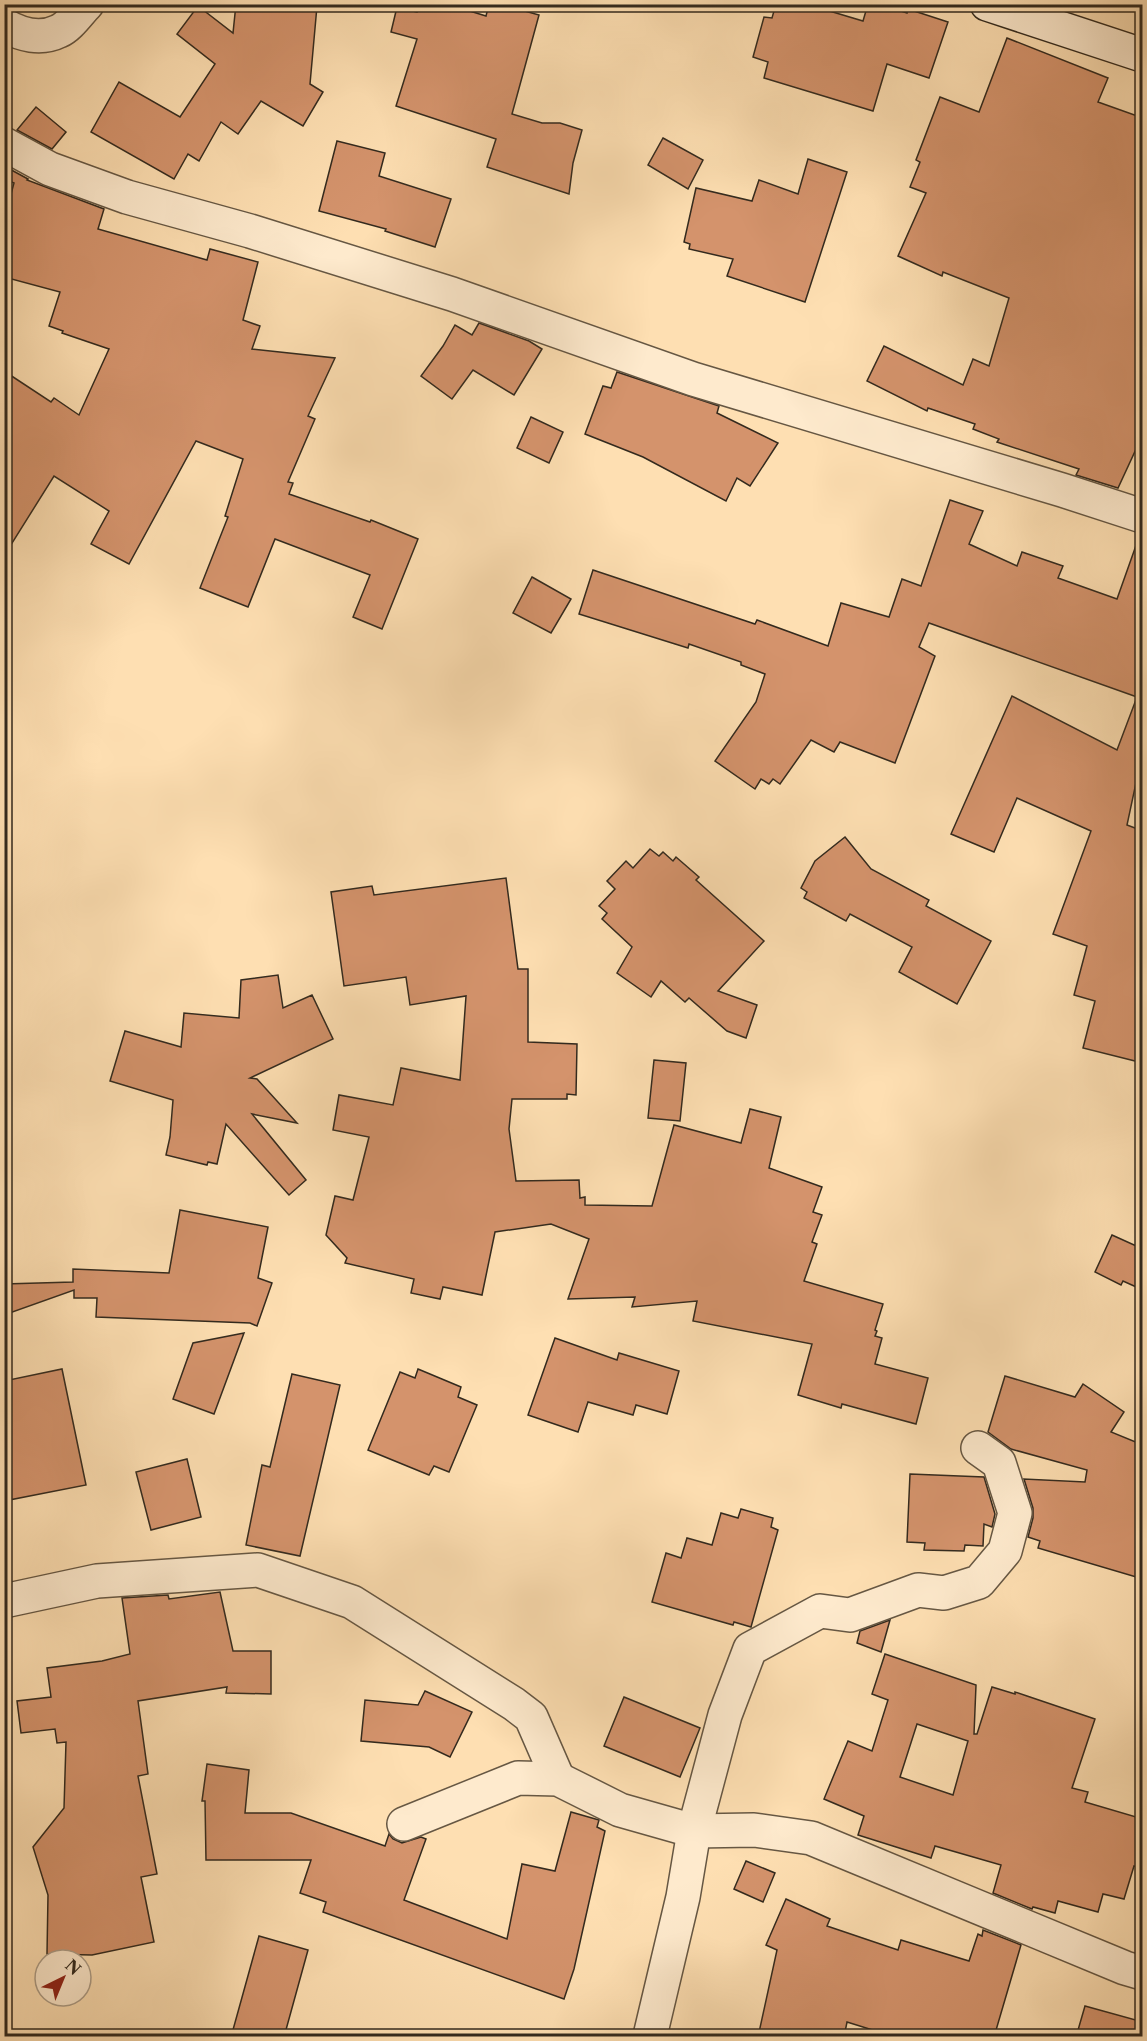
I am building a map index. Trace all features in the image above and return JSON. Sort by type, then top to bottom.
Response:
[{"type":"street","points":[[4,26],[18,33],[40,36],[61,31],[87,4]]},
{"type":"street","points":[[987,4],[1143,55]]},
{"type":"street","points":[[4,144],[50,169],[127,197],[250,231],[452,294],[693,379],[1143,516]]},
{"type":"street","points":[[650,2037],[683,1897],[694,1831],[724,1715],[750,1649],[820,1611],[850,1615],[918,1590],[944,1593],[979,1582],[1005,1551],[1015,1513],[999,1463],[978,1448]]},
{"type":"street","points":[[4,1600],[97,1581],[258,1570],[352,1602],[514,1704],[531,1717],[558,1779]]},
{"type":"street","points":[[404,1824],[518,1778],[558,1779],[620,1810],[694,1831],[754,1830],[811,1838],[1125,1968],[1143,1973]]},
{"type":"building","points":[[236,4],[317,6],[310,84],[323,92],[303,126],[261,101],[238,134],[221,122],[199,161],[188,154],[174,179],[91,132],[119,82],[180,117],[215,64],[177,34],[198,6],[233,33]]},
{"type":"building","points":[[419,4],[447,4],[486,16],[489,4],[522,4],[521,10],[539,15],[512,114],[542,123],[560,123],[582,130],[573,163],[569,194],[487,167],[496,139],[396,106],[417,39],[391,32],[397,7],[417,12]]},
{"type":"building","points":[[776,4],[806,4],[863,21],[868,4],[880,4],[907,13],[908,9],[948,22],[929,78],[887,64],[873,111],[764,78],[768,62],[753,57],[764,17],[772,18]]},
{"type":"building","points":[[1007,38],[1108,78],[1098,102],[1143,118],[1143,434],[1118,488],[1076,475],[1079,469],[997,442],[999,439],[973,429],[975,424],[928,408],[927,411],[867,381],[884,346],[963,385],[973,359],[989,366],[1009,298],[943,272],[942,276],[898,256],[926,193],[910,187],[920,162],[916,160],[940,97],[979,112]]},
{"type":"building","points":[[36,107],[66,132],[52,149],[17,130]]},
{"type":"building","points":[[663,138],[703,160],[688,189],[648,165]]},
{"type":"building","points":[[337,141],[385,153],[379,176],[451,199],[435,247],[385,231],[386,229],[319,211]]},
{"type":"building","points":[[808,159],[847,172],[805,302],[727,276],[733,259],[689,249],[690,244],[684,242],[696,188],[752,201],[759,180],[798,194]]},
{"type":"building","points":[[4,166],[27,180],[104,209],[98,229],[207,260],[210,249],[258,262],[243,320],[260,326],[252,349],[335,358],[308,416],[315,419],[288,482],[293,483],[289,494],[370,522],[371,520],[418,539],[382,629],[353,617],[370,575],[275,539],[248,607],[200,588],[228,517],[225,516],[243,459],[196,441],[129,564],[91,544],[109,511],[54,476],[4,556],[4,371],[51,402],[54,398],[79,415],[109,349],[62,333],[63,331],[49,326],[60,292],[4,277],[4,251],[11,226],[4,224],[4,220],[14,183],[4,179]]},
{"type":"building","points":[[479,323],[529,341],[542,349],[514,395],[473,370],[452,399],[421,376],[455,325],[472,335]]},
{"type":"building","points":[[617,372],[719,406],[717,413],[778,443],[750,486],[737,478],[726,501],[643,457],[585,434],[603,386],[611,388]]},
{"type":"building","points":[[531,417],[563,432],[549,463],[517,448]]},
{"type":"building","points":[[950,500],[983,511],[969,544],[1017,566],[1022,552],[1063,566],[1058,578],[1117,599],[1139,537],[1143,537],[1143,750],[1127,825],[1143,831],[1143,1063],[1083,1048],[1095,1001],[1074,995],[1087,946],[1053,934],[1091,831],[1017,798],[994,852],[951,834],[1012,696],[1117,750],[1137,697],[929,623],[919,647],[935,656],[895,763],[840,742],[834,752],[811,740],[780,784],[773,779],[769,784],[761,779],[755,789],[715,761],[756,702],[765,674],[741,665],[741,662],[689,644],[688,648],[579,614],[593,570],[755,624],[757,620],[828,646],[841,603],[889,617],[902,579],[921,586]]},
{"type":"building","points":[[532,577],[571,599],[551,633],[513,613]]},
{"type":"building","points":[[845,837],[871,869],[929,900],[926,906],[991,941],[957,1004],[899,972],[912,947],[850,914],[846,921],[804,898],[807,892],[801,888],[815,861]]},
{"type":"building","points":[[650,849],[659,856],[663,852],[673,861],[676,857],[699,877],[696,880],[764,941],[718,991],[757,1005],[746,1038],[727,1031],[689,998],[685,1002],[661,981],[651,997],[617,973],[632,947],[602,919],[607,913],[599,906],[615,889],[607,881],[626,861],[633,868]]},
{"type":"building","points":[[506,878],[518,969],[528,969],[528,1042],[577,1044],[576,1095],[567,1094],[567,1099],[512,1099],[509,1129],[516,1181],[579,1180],[580,1198],[585,1197],[585,1205],[652,1206],[674,1125],[741,1143],[750,1109],[781,1117],[769,1168],[822,1187],[813,1212],[822,1215],[812,1242],[817,1244],[804,1281],[883,1304],[875,1330],[877,1331],[875,1336],[882,1338],[875,1364],[928,1378],[916,1424],[842,1404],[841,1408],[798,1395],[812,1344],[693,1321],[697,1301],[632,1307],[635,1297],[568,1299],[589,1239],[551,1224],[495,1232],[482,1295],[443,1287],[440,1299],[411,1293],[414,1279],[345,1263],[347,1258],[326,1235],[335,1196],[353,1200],[369,1137],[333,1130],[339,1095],[393,1105],[401,1068],[460,1080],[466,996],[410,1005],[406,977],[344,986],[331,892],[372,886],[374,895]]},
{"type":"building","points":[[278,975],[283,1008],[312,995],[333,1039],[250,1078],[257,1079],[297,1123],[252,1114],[306,1180],[289,1195],[226,1124],[217,1164],[208,1162],[207,1165],[166,1155],[173,1100],[110,1081],[125,1031],[181,1047],[184,1013],[239,1018],[241,980]]},
{"type":"building","points":[[654,1060],[686,1063],[680,1121],[648,1118]]},
{"type":"building","points":[[180,1210],[268,1227],[258,1278],[272,1283],[257,1326],[250,1323],[96,1317],[97,1298],[74,1298],[74,1290],[4,1315],[4,1284],[73,1282],[73,1269],[169,1273]]},
{"type":"building","points":[[1112,1235],[1143,1249],[1143,1290],[1123,1281],[1121,1285],[1095,1272]]},
{"type":"building","points":[[244,1333],[214,1414],[173,1399],[193,1343]]},
{"type":"building","points":[[555,1338],[617,1360],[619,1353],[679,1371],[667,1414],[636,1405],[633,1415],[588,1402],[578,1432],[528,1415]]},
{"type":"building","points":[[62,1369],[86,1485],[4,1501],[4,1381]]},
{"type":"building","points":[[418,1369],[461,1387],[458,1397],[477,1405],[449,1472],[434,1466],[429,1475],[368,1450],[400,1372],[415,1378]]},
{"type":"building","points":[[292,1374],[340,1385],[300,1556],[246,1545],[262,1465],[270,1467]]},
{"type":"building","points":[[1005,1376],[1075,1397],[1083,1384],[1124,1412],[1111,1432],[1143,1445],[1143,1579],[1038,1548],[1040,1541],[1028,1537],[1033,1508],[1024,1479],[1085,1482],[1087,1470],[1011,1449],[988,1432]]},
{"type":"building","points":[[187,1459],[201,1517],[151,1530],[136,1472]]},
{"type":"building","points":[[910,1474],[984,1477],[995,1514],[992,1527],[984,1524],[983,1546],[965,1545],[964,1551],[924,1550],[925,1543],[907,1542]]},
{"type":"building","points":[[741,1509],[773,1518],[771,1527],[778,1530],[751,1627],[734,1622],[733,1625],[652,1602],[666,1553],[681,1558],[687,1538],[712,1545],[721,1513],[738,1518]]},
{"type":"building","points":[[220,1592],[233,1651],[271,1651],[271,1694],[226,1693],[227,1687],[138,1701],[148,1774],[138,1776],[157,1874],[141,1877],[154,1942],[93,1955],[93,1948],[47,1948],[48,1895],[33,1847],[64,1808],[66,1742],[57,1743],[55,1729],[21,1733],[17,1701],[51,1697],[47,1668],[102,1661],[130,1654],[122,1598],[168,1595],[169,1599]]},
{"type":"building","points":[[890,1620],[881,1652],[857,1643],[860,1631]]},
{"type":"building","points":[[885,1654],[976,1685],[974,1734],[977,1734],[992,1687],[1015,1694],[1015,1692],[1095,1719],[1072,1788],[1088,1792],[1085,1802],[1143,1819],[1143,1869],[1134,1866],[1124,1899],[1103,1894],[1098,1912],[1058,1901],[1055,1913],[1033,1907],[1032,1909],[993,1893],[1001,1865],[935,1846],[931,1858],[858,1835],[864,1816],[824,1799],[848,1741],[872,1751],[888,1700],[872,1694]],"holes":[[[917,1724],[968,1741],[953,1795],[900,1777]]]},
{"type":"building","points":[[425,1691],[472,1712],[450,1757],[429,1747],[361,1741],[365,1700],[418,1705]]},
{"type":"building","points":[[624,1697],[700,1728],[680,1777],[604,1746]]},
{"type":"building","points":[[207,1764],[249,1770],[245,1813],[291,1813],[385,1846],[389,1834],[393,1839],[402,1843],[421,1837],[426,1839],[404,1900],[507,1939],[522,1864],[555,1871],[571,1812],[599,1820],[597,1827],[605,1831],[574,1969],[564,1999],[323,1912],[326,1902],[300,1893],[311,1860],[206,1860],[205,1801],[202,1801]]},
{"type":"building","points":[[746,1861],[775,1873],[763,1902],[734,1889]]},
{"type":"building","points":[[786,1899],[830,1919],[827,1926],[898,1950],[901,1940],[969,1961],[978,1934],[982,1936],[983,1930],[1021,1945],[994,2037],[895,2037],[847,2022],[844,2037],[758,2037],[777,1950],[766,1945]]},
{"type":"building","points":[[259,1936],[308,1950],[284,2037],[231,2037]]},
{"type":"building","points":[[1085,2006],[1143,2022],[1143,2037],[1076,2037]]}]
